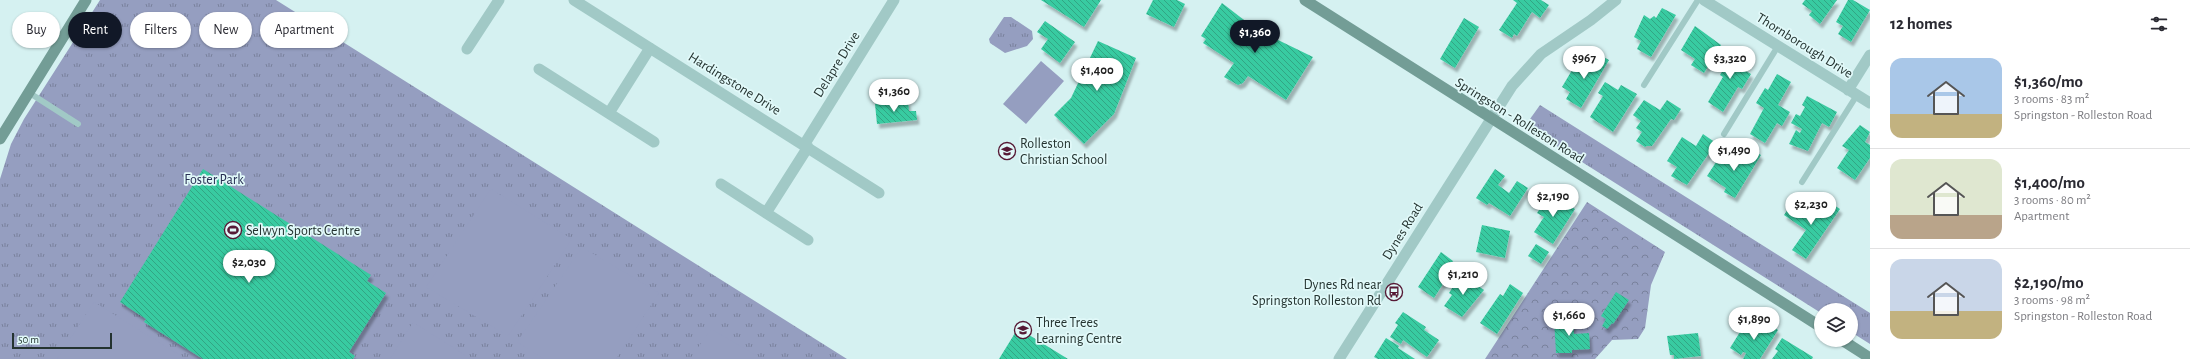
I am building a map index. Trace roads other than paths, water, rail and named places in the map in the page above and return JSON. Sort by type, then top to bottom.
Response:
[{"type":"main road","points":[[0,139],[86,0]]},
{"type":"main road","name":"Springston - Rolleston Road","points":[[1305,0],[1490,119],[1814,323]]},
{"type":"main road","points":[[1853,347],[1870,358]]},
{"type":"street","points":[[467,49],[499,0]]},
{"type":"street","name":"Hardingstone Drive","points":[[574,0],[878,193]]},
{"type":"street","name":"Delapre Drive","points":[[766,213],[894,0]]},
{"type":"street","name":"Dynes Road","points":[[1339,359],[1512,86],[1541,54],[1591,20],[1616,0]]},
{"type":"street","name":"Thornborough Drive","points":[[1704,0],[1870,103]]},
{"type":"street","points":[[609,114],[650,48]]},
{"type":"street","points":[[1852,92],[1870,55]]},
{"type":"street","points":[[539,69],[654,142]]},
{"type":"street","points":[[721,184],[808,240]]},
{"type":"lane","points":[[1644,85],[1698,0]]},
{"type":"lane","points":[[1724,134],[1778,46]]},
{"type":"lane","points":[[28,92],[78,124]]},
{"type":"lane","points":[[1802,182],[1852,92]]},
{"type":"place","name":"Rolleston Christian School","points":[[1007,151]]},
{"type":"place","name":"Selwyn Sports Centre","points":[[233,230]]},
{"type":"place","name":"Dynes Rd near Springston Rolleston Rd","points":[[1394,292]]},
{"type":"place","name":"Three Trees Learning Centre","points":[[1023,330]]},
{"type":"park label","name":"Foster Park","points":[[214,179]]}]
